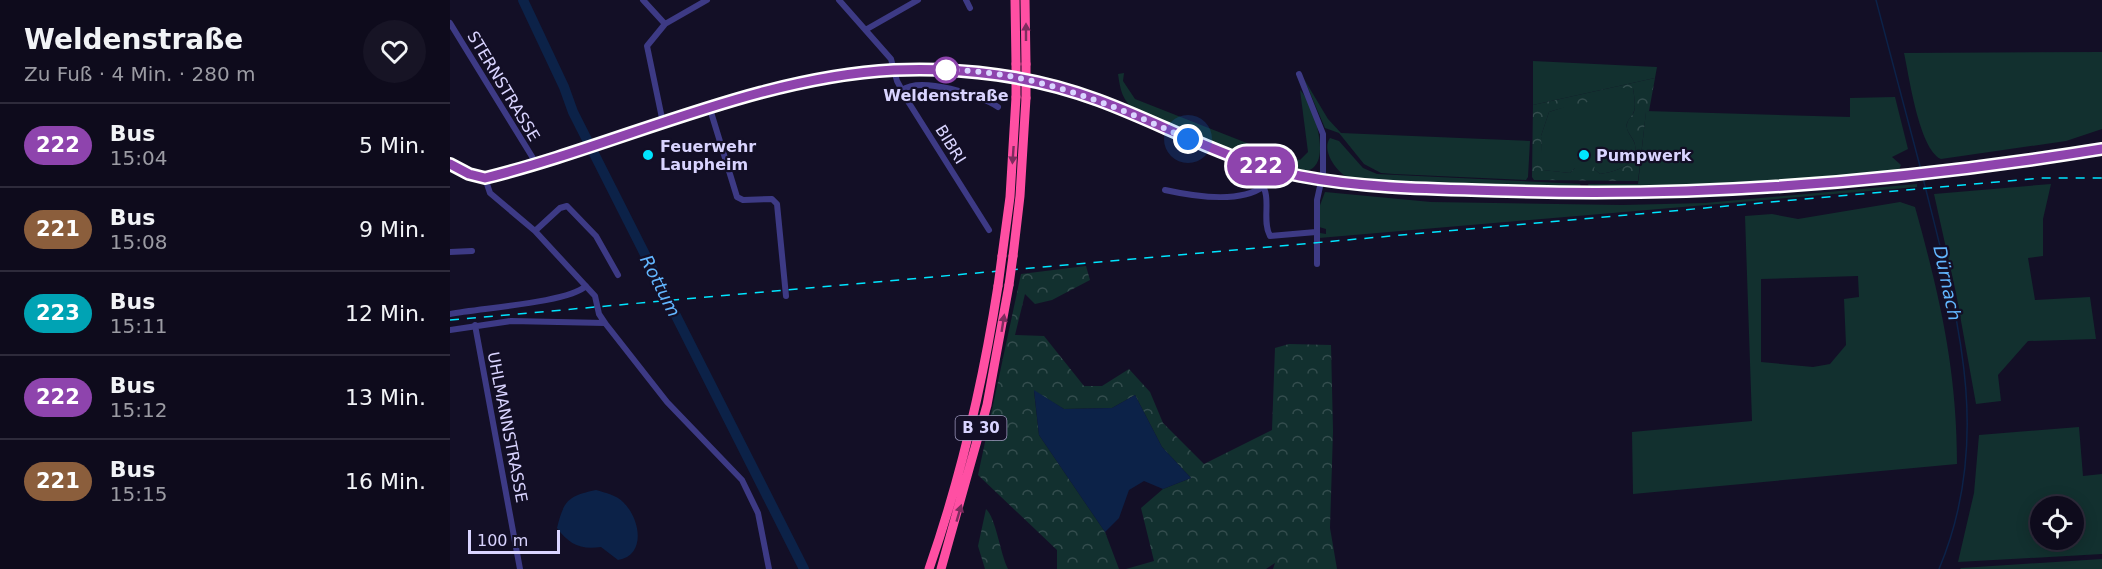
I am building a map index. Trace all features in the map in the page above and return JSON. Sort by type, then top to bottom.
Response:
[{"type":"highway","name":"B 30","points":[[941,569],[987,405],[1013,256],[1020,196],[1026,98],[1015,0]]},
{"type":"highway","name":"B 30","points":[[929,569],[945,525],[977,402],[998,286],[1010,197],[1016,97],[1026,0]]},
{"type":"main road","points":[[450,164],[469,174],[485,178],[801,83],[895,70],[971,72],[1063,89],[1112,106],[1228,156],[1281,172],[1321,180],[1405,187],[1597,193],[1735,190],[1914,176],[2102,149]]},
{"type":"street","points":[[643,0],[665,24]]},
{"type":"street","points":[[663,123],[647,46],[665,24],[707,0]]},
{"type":"street","points":[[840,0],[891,59],[895,70]]},
{"type":"street","points":[[867,30],[918,0]]},
{"type":"street","points":[[966,0],[970,8]]},
{"type":"street","name":"STERNSTRASSE","points":[[450,22],[536,163]]},
{"type":"street","name":"BIBRI","points":[[895,70],[902,90],[989,230]]},
{"type":"street","points":[[1299,74],[1323,134],[1324,161],[1317,200],[1317,264]]},
{"type":"street","points":[[902,90],[916,85],[938,87],[985,98],[998,107]]},
{"type":"street","points":[[710,109],[737,197],[743,200],[772,199],[777,204],[786,296]]},
{"type":"street","points":[[485,178],[490,193],[535,231],[595,296],[599,314],[605,323],[667,402],[742,480],[758,513],[769,569]]},
{"type":"street","points":[[1165,190],[1232,195],[1255,192],[1262,184],[1264,226],[1270,236],[1316,232]]},
{"type":"street","points":[[535,231],[560,208],[567,206],[596,236],[618,275]]},
{"type":"street","points":[[450,252],[472,251]]},
{"type":"street","points":[[450,314],[532,302],[573,293],[586,286]]},
{"type":"street","points":[[450,330],[512,321],[605,323]]},
{"type":"street","name":"UHLMANNSTRASSE","points":[[475,325],[520,569]]},
{"type":"green space","points":[[2102,52],[2102,129],[2066,141],[1941,159],[1933,152],[1921,127],[1904,53]]},
{"type":"green space","points":[[1533,61],[1657,67],[1655,78],[1533,105]]},
{"type":"green space","points":[[1124,73],[1123,81],[1135,99],[1262,149],[1300,160],[1308,152],[1300,90],[1316,121],[1320,148],[1318,159],[1313,168],[1304,171],[1225,149],[1135,110],[1127,103],[1121,89],[1118,74]]},
{"type":"green space","points":[[1655,78],[1649,111],[1646,112],[1638,181],[1534,180],[1532,177],[1533,105]],"holes":[[[1622,88],[1633,88],[1635,109],[1627,127],[1634,142],[1635,152],[1630,162],[1619,169],[1600,174],[1594,169],[1600,151],[1590,144],[1580,145],[1575,150],[1575,168],[1570,173],[1543,170],[1541,136],[1549,112],[1608,96]]]},
{"type":"green space","points":[[1304,79],[1328,119],[1341,133],[1530,141],[1528,177],[1526,180],[1381,173],[1364,164],[1339,133],[1325,128]]},
{"type":"green space","points":[[1622,88],[1633,88],[1635,100],[1634,111],[1627,126],[1635,145],[1635,152],[1630,162],[1619,169],[1600,174],[1594,169],[1575,168],[1570,173],[1542,170],[1541,136],[1549,112]]},
{"type":"green space","points":[[1895,97],[1908,149],[1892,157],[1901,165],[1897,174],[1765,184],[1589,187],[1588,184],[1638,184],[1646,111],[1850,117],[1850,98]]},
{"type":"green space","points":[[1330,138],[1339,141],[1363,168],[1377,174],[1580,184],[1581,186],[1580,189],[1471,186],[1347,177],[1331,160],[1327,148]]},
{"type":"green space","points":[[1917,184],[1917,187],[1319,238],[1320,233],[1326,234],[1326,229],[1319,227],[1319,208],[1325,192],[1431,202],[1622,205],[1705,203]]},
{"type":"green space","points":[[2051,184],[2043,219],[2043,256],[2028,258],[2035,300],[2090,297],[2096,339],[2028,341],[1998,375],[2001,401],[1976,404],[1956,293],[1934,194]]},
{"type":"green space","points":[[1900,202],[1915,207],[1945,334],[1954,397],[1957,464],[1633,494],[1632,432],[1752,421],[1745,216],[1772,214],[1798,219]],"holes":[[[1858,276],[1859,297],[1844,299],[1846,345],[1830,364],[1813,367],[1761,362],[1761,279]]]},
{"type":"green space","points":[[1086,266],[1090,280],[1052,300],[1035,304],[1025,294],[1015,335],[1044,336],[1084,386],[1102,386],[1129,369],[1150,392],[1163,423],[1204,464],[1272,430],[1275,348],[1289,344],[1331,345],[1333,431],[1330,528],[1337,569],[1273,569],[1275,563],[1266,569],[1126,569],[1154,561],[1141,508],[1163,489],[1191,478],[1162,447],[1135,395],[1112,408],[1064,409],[1034,391],[1039,435],[1105,532],[1119,569],[1057,569],[1057,550],[978,475],[1021,274]]},
{"type":"green space","points":[[2079,427],[2083,476],[2102,474],[2102,554],[1958,562],[1974,493],[1979,435]]},
{"type":"green space","points":[[986,509],[993,520],[1008,569],[985,569],[978,546]]},
{"type":"green space","points":[[2102,559],[2102,569],[1960,569],[1961,568]]},
{"type":"water","points":[[1034,390],[1064,409],[1112,408],[1135,395],[1162,447],[1191,478],[1163,489],[1144,481],[1129,490],[1119,518],[1105,532],[1039,435]]},
{"type":"water","points":[[596,490],[611,494],[620,500],[633,517],[637,526],[637,544],[627,557],[618,560],[601,547],[587,548],[576,545],[557,528],[565,505],[573,497]]},
{"type":"waterway","name":"Rottum","points":[[523,0],[564,87],[573,112],[804,569]]},
{"type":"waterway","name":"Dürnach","points":[[1876,0],[1921,170]]},
{"type":"waterway","name":"Dürnach","points":[[1923,178],[1957,325],[1964,373],[1967,422],[1965,470],[1956,519],[1939,569]]},
{"type":"railway","points":[[450,320],[2041,178],[2102,178]]},
{"type":"bus line","name":"222","points":[[450,164],[469,174],[485,178],[747,97],[832,77],[895,70],[971,72],[1048,85],[1096,99],[1228,156],[1263,167],[1321,180],[1405,187],[1528,192],[1735,190],[1806,186],[1960,171],[2102,149]]},
{"type":"place","name":"Weldenstraße","points":[[946,70]]},
{"type":"place","name":"Feuerwehr Laupheim","points":[[648,155]]},
{"type":"place","name":"Pumpwerk","points":[[1584,155]]},
{"type":"route","points":[[946,70],[1034,82],[1082,94],[1188,139]]}]
